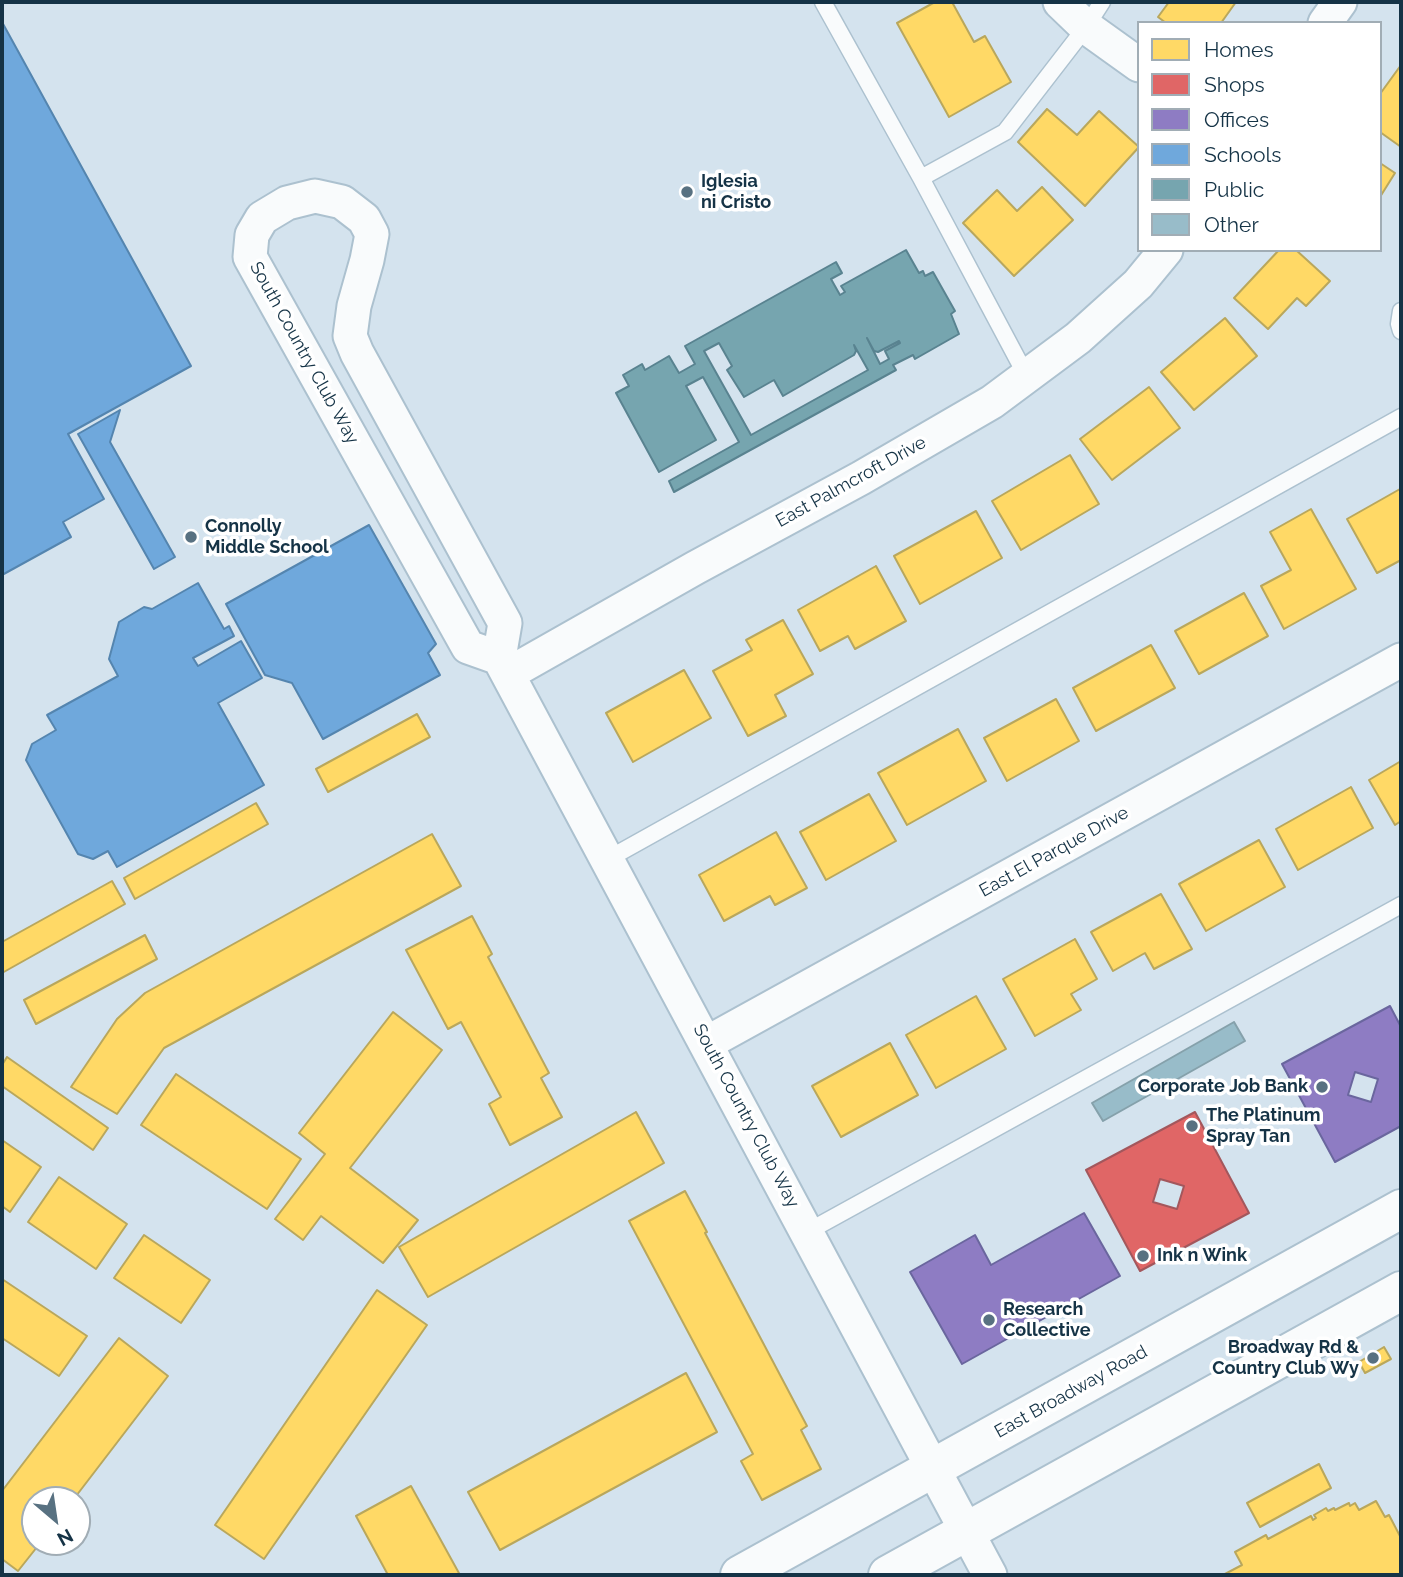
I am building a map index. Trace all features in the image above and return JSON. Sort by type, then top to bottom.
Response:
[{"type":"main road","name":"East Broadway Road","points":[[740,1575],[1401,1209]]},
{"type":"main road","points":[[888,1575],[1401,1291]]},
{"type":"street","points":[[1060,2],[1094,14],[1137,63]]},
{"type":"street","points":[[1326,21],[1340,2]]},
{"type":"street","name":"South Country Club Way","points":[[504,666],[468,647],[250,257],[252,236],[262,218],[287,203],[315,196],[342,202],[364,219],[372,234],[354,306],[351,336],[357,353],[505,623],[504,666],[990,1575]]},
{"type":"street","name":"East Palmcroft Drive","points":[[504,666],[695,568],[861,478],[992,401],[1078,338],[1138,284],[1165,252]]},
{"type":"street","name":"East El Parque Drive","points":[[707,1044],[1401,660]]},
{"type":"lane","points":[[823,2],[1027,377]]},
{"type":"lane","points":[[921,178],[1005,132],[1094,14]]},
{"type":"lane","points":[[1401,311],[1401,331]]},
{"type":"lane","points":[[608,859],[1401,417]]},
{"type":"lane","points":[[807,1232],[1401,905]]},
{"type":"building: Homes","points":[[935,2],[952,2],[974,42],[985,36],[1011,82],[949,117],[897,23]]},
{"type":"building: Homes","points":[[1169,2],[1236,2],[1222,21],[1163,21],[1158,17]]},
{"type":"building: Homes","points":[[1401,65],[1401,147],[1382,133],[1382,91]]},
{"type":"building: Homes","points":[[1047,109],[1077,135],[1099,111],[1137,145],[1137,149],[1085,206],[1018,142]]},
{"type":"building: Homes","points":[[1382,164],[1395,173],[1382,194]]},
{"type":"building: Homes","points":[[1042,187],[1073,220],[1014,276],[963,223],[997,190],[1017,211]]},
{"type":"building: Homes","points":[[1277,252],[1298,252],[1330,281],[1306,306],[1297,298],[1268,329],[1234,298]]},
{"type":"building: Homes","points":[[1225,318],[1257,356],[1194,410],[1161,372]]},
{"type":"building: Homes","points":[[1149,387],[1180,428],[1112,480],[1080,439]]},
{"type":"building: Homes","points":[[1070,455],[1099,504],[1021,550],[992,501]]},
{"type":"building: Homes","points":[[1400,489],[1401,560],[1377,573],[1347,519]]},
{"type":"building: Homes","points":[[1311,509],[1356,589],[1284,629],[1261,586],[1291,570],[1270,532]]},
{"type":"building: Homes","points":[[976,511],[1002,558],[920,604],[894,556]]},
{"type":"building: Homes","points":[[876,566],[906,621],[855,649],[848,636],[820,651],[798,610]]},
{"type":"building: Homes","points":[[1244,593],[1268,636],[1199,674],[1175,631]]},
{"type":"building: Homes","points":[[783,620],[813,674],[775,695],[786,716],[748,736],[713,671],[752,650],[746,640]]},
{"type":"building: Homes","points":[[1151,645],[1175,688],[1096,731],[1073,688]]},
{"type":"building: Homes","points":[[684,670],[711,718],[633,762],[606,713]]},
{"type":"building: Homes","points":[[1056,699],[1079,741],[1007,781],[984,738]]},
{"type":"building: Homes","points":[[417,714],[430,737],[328,792],[316,769]]},
{"type":"building: Homes","points":[[958,729],[986,781],[907,825],[878,773]]},
{"type":"building: Homes","points":[[1401,761],[1401,821],[1395,825],[1369,780]]},
{"type":"building: Homes","points":[[1351,787],[1373,828],[1298,870],[1276,829]]},
{"type":"building: Homes","points":[[869,794],[896,841],[826,880],[800,832]]},
{"type":"building: Homes","points":[[256,803],[268,824],[135,899],[124,878]]},
{"type":"building: Homes","points":[[776,832],[807,888],[775,905],[770,896],[724,921],[699,875]]},
{"type":"building: Homes","points":[[432,834],[461,886],[164,1048],[117,1114],[71,1087],[117,1019],[145,993]]},
{"type":"building: Homes","points":[[1259,840],[1285,887],[1206,931],[1179,884]]},
{"type":"building: Homes","points":[[112,881],[125,904],[2,973],[2,942]]},
{"type":"building: Homes","points":[[1161,894],[1192,949],[1154,969],[1145,953],[1113,971],[1091,932]]},
{"type":"building: Homes","points":[[472,916],[492,954],[488,957],[549,1073],[541,1078],[562,1117],[510,1145],[489,1104],[501,1097],[461,1022],[448,1029],[406,950]]},
{"type":"building: Homes","points":[[145,935],[157,959],[36,1024],[24,1000]]},
{"type":"building: Homes","points":[[1075,939],[1097,979],[1071,994],[1081,1010],[1035,1036],[1003,979]]},
{"type":"building: Homes","points":[[976,996],[1006,1049],[936,1088],[906,1035]]},
{"type":"building: Homes","points":[[393,1012],[442,1050],[350,1168],[418,1220],[383,1263],[321,1216],[303,1240],[275,1219],[325,1154],[299,1133]]},
{"type":"building: Homes","points":[[890,1043],[918,1095],[841,1137],[812,1086]]},
{"type":"building: Homes","points":[[7,1057],[108,1128],[93,1150],[2,1086],[2,1065]]},
{"type":"building: Homes","points":[[176,1074],[301,1159],[267,1209],[141,1125]]},
{"type":"building: Homes","points":[[636,1112],[664,1163],[428,1297],[399,1247]]},
{"type":"building: Homes","points":[[2,1140],[41,1167],[10,1212],[2,1206]]},
{"type":"building: Homes","points":[[59,1177],[127,1224],[96,1269],[28,1222]]},
{"type":"building: Homes","points":[[685,1191],[807,1426],[801,1430],[821,1469],[762,1500],[741,1461],[753,1454],[629,1221]]},
{"type":"building: Homes","points":[[144,1235],[210,1280],[181,1323],[114,1278]]},
{"type":"building: Homes","points":[[2,1279],[87,1336],[59,1376],[2,1338]]},
{"type":"building: Homes","points":[[377,1290],[427,1325],[264,1559],[215,1525]]},
{"type":"building: Homes","points":[[119,1338],[168,1376],[84,1486],[21,1486],[21,1556],[30,1556],[18,1571],[2,1559],[2,1491]]},
{"type":"building: Homes","points":[[1384,1347],[1391,1359],[1365,1373],[1359,1362]]},
{"type":"building: Homes","points":[[686,1373],[717,1432],[500,1550],[468,1492]]},
{"type":"building: Homes","points":[[1319,1464],[1331,1488],[1260,1527],[1247,1503]]},
{"type":"building: Homes","points":[[411,1486],[460,1575],[388,1575],[356,1516]]},
{"type":"building: Homes","points":[[1376,1501],[1385,1517],[1389,1515],[1401,1538],[1401,1575],[1223,1575],[1242,1565],[1235,1552],[1266,1535],[1268,1539],[1311,1516],[1313,1520],[1316,1518],[1314,1515],[1326,1508],[1328,1511],[1334,1508],[1335,1510],[1355,1503],[1359,1510]]},
{"type":"building: Shops","points":[[1195,1112],[1249,1213],[1140,1271],[1086,1170]],"holes":[[[1160,1179],[1184,1186],[1177,1209],[1153,1202]]]},
{"type":"building: Offices","name":"Corporate Job Bank","points":[[1390,1006],[1401,1027],[1401,1126],[1335,1162],[1282,1064]],"holes":[[[1355,1072],[1378,1079],[1371,1102],[1348,1095]]]},
{"type":"building: Offices","name":"Research Collective","points":[[1084,1213],[1120,1276],[962,1364],[910,1272],[975,1235],[991,1265]]},
{"type":"building: Schools","points":[[2,22],[191,366],[68,434],[104,499],[63,522],[71,537],[2,575]]},
{"type":"building: Schools","points":[[120,410],[110,442],[175,557],[154,569],[78,434]]},
{"type":"building: Schools","points":[[369,525],[436,644],[428,653],[440,675],[323,739],[292,683],[265,675],[226,604]]},
{"type":"building: Schools","points":[[198,583],[224,629],[229,626],[234,636],[193,658],[198,666],[241,641],[262,678],[218,703],[264,785],[117,867],[108,851],[93,859],[78,854],[26,760],[32,744],[56,730],[47,715],[118,676],[109,659],[119,622],[144,607],[152,609]]},
{"type":"building: Public","points":[[906,250],[919,273],[923,271],[925,276],[933,272],[955,311],[951,314],[959,334],[915,359],[913,355],[893,365],[896,370],[674,492],[669,481],[739,442],[703,377],[686,386],[716,440],[659,472],[616,393],[629,386],[623,375],[642,364],[645,370],[669,356],[679,373],[695,364],[685,346],[836,262],[842,273],[831,279],[840,295],[845,292],[841,286]],"holes":[[[867,338],[874,351],[878,352],[899,341],[900,343],[885,351],[889,359],[880,364]],[[719,343],[732,366],[727,370],[744,397],[774,380],[783,396],[854,355],[854,345],[868,370],[751,435],[704,351]]]},
{"type":"building: Other","points":[[1234,1022],[1245,1041],[1103,1121],[1092,1103]]},
{"type":"place","name":"Iglesia ni Cristo","points":[[687,192]]},
{"type":"place","name":"Connolly Middle School","points":[[191,537]]},
{"type":"place","name":"Corporate Job Bank","points":[[1322,1087]]},
{"type":"place","name":"The Platinum Spray Tan","points":[[1192,1126]]},
{"type":"place","name":"Ink n Wink","points":[[1143,1256]]},
{"type":"place","name":"Research Collective","points":[[989,1320]]},
{"type":"place","name":"Broadway Rd & Country Club Wy","points":[[1373,1358]]}]
